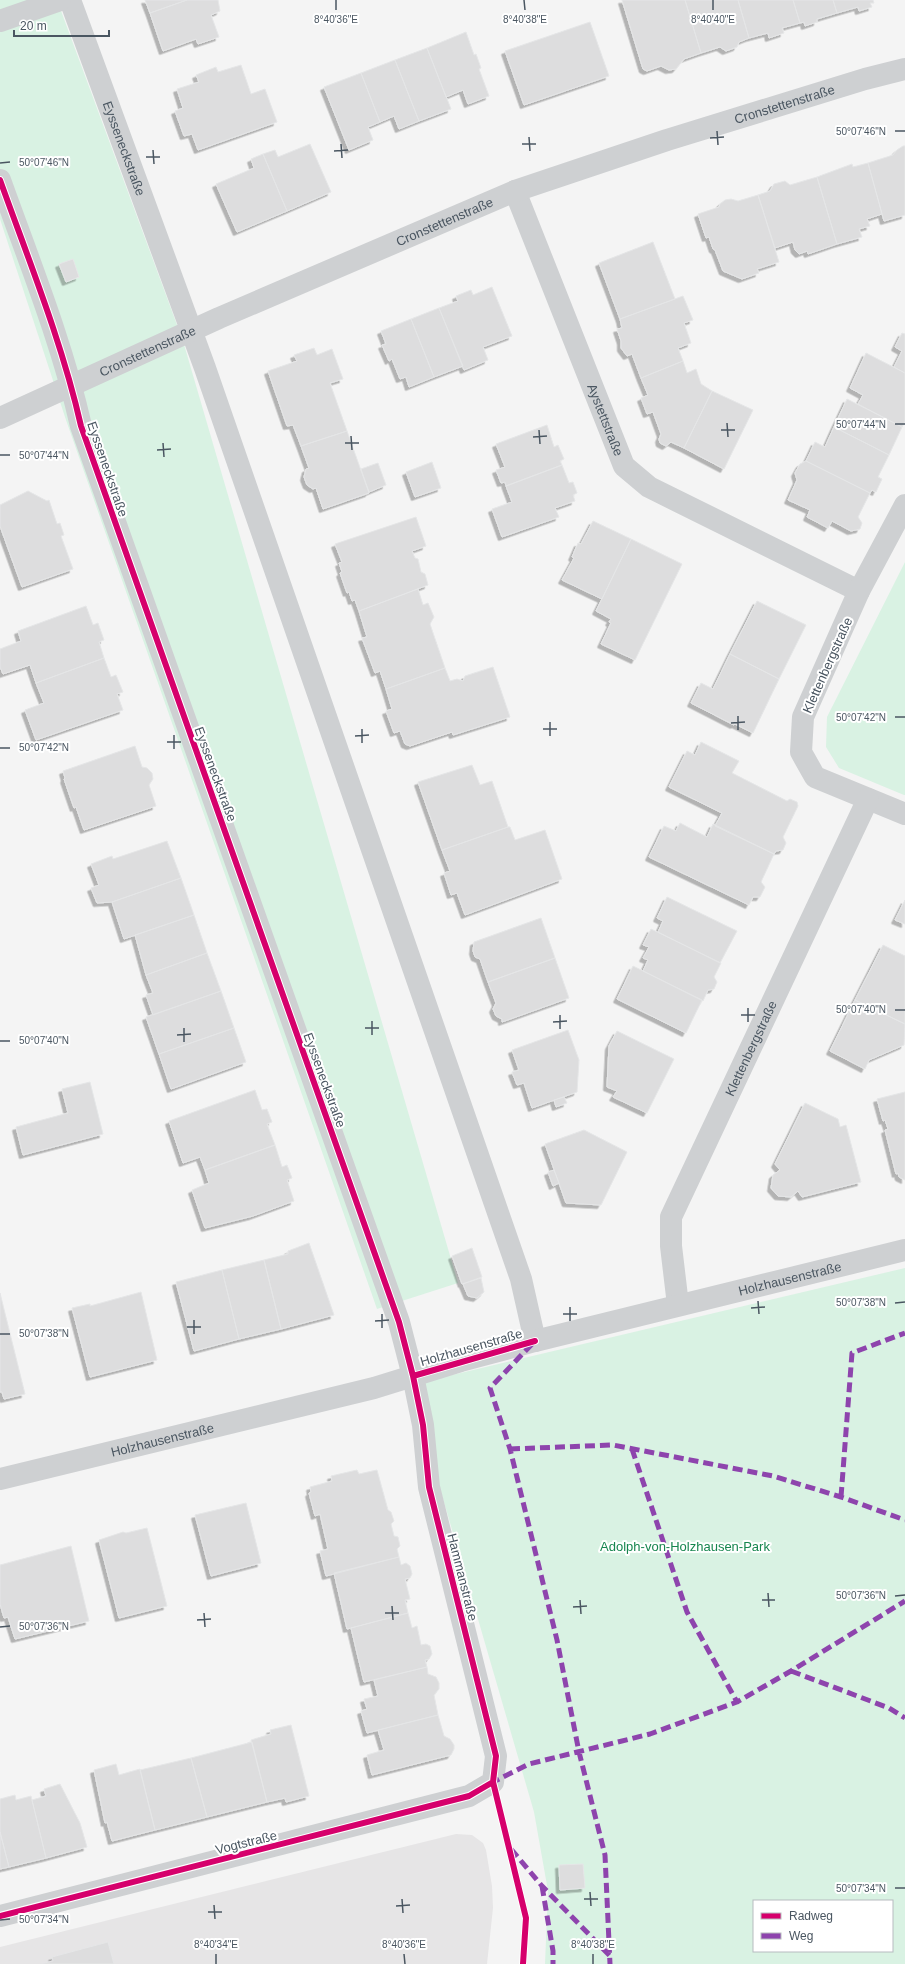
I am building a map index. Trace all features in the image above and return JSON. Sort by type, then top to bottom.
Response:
[{"type":"street","points":[[0,21],[60,0]]},
{"type":"street","name":"Eysseneckstraße","points":[[70,0],[191,330],[521,1279],[535,1341]]},
{"type":"street","name":"Cronstettenstraße","points":[[0,418],[191,330],[515,191],[667,140],[865,79],[905,69]]},
{"type":"street","name":"Eysseneckstraße","points":[[0,180],[71,385],[81,426],[399,1322],[413,1376]]},
{"type":"street","name":"Aystettstraße","points":[[515,191],[624,466],[649,487],[859,591]]},
{"type":"street","name":"Klettenbergstraße","points":[[905,504],[859,591],[803,717],[801,752],[815,777],[905,814]]},
{"type":"street","name":"Klettenbergstraße","points":[[678,1305],[671,1246],[671,1217],[868,799]]},
{"type":"street","name":"Holzhausenstraße","points":[[0,1480],[68,1461],[374,1388],[535,1341],[905,1250]]},
{"type":"street","name":"Hammanstraße","points":[[413,1376],[423,1425],[429,1487],[496,1756],[493,1782]]},
{"type":"street","name":"Vogtstraße","points":[[0,1916],[469,1796],[493,1782]]},
{"type":"shaded area","points":[[456,1834],[472,1835],[483,1843],[486,1850],[492,1886],[493,1908],[487,1964],[0,1964],[0,1947]]},
{"type":"green space","points":[[0,0],[57,0],[183,341],[458,1283],[377,1309],[66,420],[0,219]]},
{"type":"green space","points":[[905,562],[904,795],[839,768],[826,747],[827,717]]},
{"type":"green space","name":"Adolph-von-Holzhausen-Park","points":[[905,1268],[905,1964],[545,1964],[548,1891],[534,1812],[410,1385]]},
{"type":"building","points":[[145,0],[187,0],[150,13]]},
{"type":"building","points":[[187,0],[218,0],[220,11],[211,15],[219,37],[198,44],[196,39],[163,51],[150,13]]},
{"type":"building","points":[[622,0],[685,0],[701,53],[684,59],[676,69],[669,70],[661,66],[647,71],[643,69]]},
{"type":"building","points":[[685,0],[738,0],[749,38],[739,42],[737,47],[726,51],[720,47],[701,53]]},
{"type":"building","points":[[738,0],[793,0],[800,23],[782,28],[784,33],[769,38],[768,33],[749,38]]},
{"type":"building","points":[[793,0],[833,0],[837,13],[817,19],[817,22],[805,26],[804,22],[800,23]]},
{"type":"building","points":[[833,0],[873,0],[874,3],[870,3],[872,7],[859,11],[858,7],[837,13]]},
{"type":"building","points":[[590,22],[609,76],[524,105],[505,51]]},
{"type":"building","points":[[466,32],[474,55],[476,54],[481,68],[479,69],[489,96],[468,104],[463,90],[446,97],[427,48]]},
{"type":"building","points":[[427,48],[451,109],[419,121],[395,60]]},
{"type":"building","points":[[395,60],[419,121],[399,129],[394,116],[380,122],[361,73]]},
{"type":"building","points":[[241,65],[251,94],[265,89],[277,122],[198,150],[192,134],[184,136],[175,111],[183,108],[177,89],[199,82],[196,75],[216,67],[218,72]]},
{"type":"building","points":[[361,73],[380,122],[368,127],[373,140],[349,150],[324,87]]},
{"type":"building","points":[[310,144],[331,192],[287,211],[263,154],[275,150],[278,157]]},
{"type":"building","points":[[905,146],[905,215],[884,221],[868,163],[893,155]]},
{"type":"building","points":[[263,154],[287,211],[237,232],[216,184],[254,168],[251,159]]},
{"type":"building","points":[[868,163],[882,214],[867,219],[870,226],[859,229],[862,237],[837,244],[817,177],[852,164],[853,167]]},
{"type":"building","points":[[817,177],[837,244],[808,254],[807,251],[799,254],[795,250],[793,242],[775,248],[758,195],[770,191],[774,184],[785,181],[790,185]]},
{"type":"building","points":[[758,195],[779,262],[757,269],[759,273],[742,279],[723,271],[709,237],[706,238],[698,214],[719,207],[725,200],[731,199],[738,201]]},
{"type":"building","points":[[653,242],[675,299],[620,319],[599,263]]},
{"type":"building","points":[[73,259],[79,277],[66,282],[59,264]]},
{"type":"building","points":[[492,287],[512,336],[483,347],[488,360],[464,370],[439,308],[458,301],[456,296],[471,290],[473,295]]},
{"type":"building","points":[[683,296],[693,320],[684,323],[691,343],[678,348],[683,361],[641,378],[632,354],[627,356],[621,348],[621,341],[617,329],[622,328],[620,319]]},
{"type":"building","points":[[439,308],[463,366],[434,377],[411,319]]},
{"type":"building","points":[[411,319],[434,377],[409,387],[406,377],[400,379],[392,359],[389,361],[382,345],[386,344],[381,331]]},
{"type":"building","points":[[902,333],[905,334],[905,373],[894,367],[902,351],[895,347]]},
{"type":"building","points":[[314,348],[317,355],[332,349],[343,379],[330,383],[347,431],[301,446],[293,425],[287,426],[268,371],[297,361],[294,355]]},
{"type":"building","points":[[866,353],[905,373],[905,422],[902,427],[858,404],[863,395],[850,388]]},
{"type":"building","points":[[683,361],[687,373],[696,369],[701,384],[712,391],[684,448],[671,442],[666,446],[660,443],[659,439],[661,434],[653,412],[647,414],[641,398],[648,395],[641,378]]},
{"type":"building","points":[[712,391],[753,410],[724,469],[684,448]]},
{"type":"building","points":[[847,399],[902,427],[889,455],[834,427]]},
{"type":"building","points":[[547,425],[554,447],[558,445],[564,459],[560,461],[562,465],[506,486],[505,482],[501,483],[496,470],[505,467],[496,444]]},
{"type":"building","points":[[834,427],[889,455],[878,477],[882,479],[876,492],[872,490],[870,493],[806,461],[815,442],[825,447]]},
{"type":"building","points":[[347,431],[369,493],[323,509],[316,488],[313,489],[307,485],[304,477],[306,469],[309,468],[301,446]]},
{"type":"building","points":[[806,461],[870,493],[858,517],[862,523],[860,529],[851,531],[832,521],[828,528],[807,517],[810,510],[788,500],[797,480],[795,473],[800,464]]},
{"type":"building","points":[[432,462],[441,488],[415,497],[406,472]]},
{"type":"building","points":[[378,463],[386,485],[369,492],[361,469]]},
{"type":"building","points":[[562,465],[569,483],[573,482],[577,493],[573,495],[575,501],[555,508],[559,517],[502,537],[492,509],[512,502],[506,486]]},
{"type":"building","points":[[28,491],[47,501],[49,500],[57,524],[60,523],[64,535],[61,536],[73,569],[22,587],[0,526],[0,505]]},
{"type":"building","points":[[416,517],[426,546],[412,551],[415,558],[418,559],[421,572],[425,574],[428,585],[359,611],[355,600],[352,601],[349,592],[347,593],[340,573],[342,572],[339,563],[342,562],[335,544]]},
{"type":"building","points":[[593,521],[631,539],[602,599],[562,580],[574,558],[572,557],[578,543],[581,544]]},
{"type":"building","points":[[631,539],[682,564],[635,660],[601,644],[611,623],[609,622],[611,619],[596,611]]},
{"type":"building","points":[[418,589],[423,605],[428,603],[434,617],[430,624],[445,668],[386,689],[380,671],[375,673],[362,638],[367,637],[359,611]]},
{"type":"building","points":[[757,601],[806,625],[779,679],[730,654]]},
{"type":"building","points":[[86,606],[93,625],[98,623],[104,640],[99,642],[104,658],[36,683],[30,665],[3,674],[0,667],[0,649],[21,641],[18,631]]},
{"type":"building","points":[[730,654],[779,679],[753,733],[691,703],[701,683],[713,689]]},
{"type":"building","points":[[104,658],[111,677],[116,675],[123,692],[117,694],[123,710],[36,740],[25,710],[44,703],[36,683]]},
{"type":"building","points":[[493,667],[510,717],[453,735],[452,732],[410,746],[405,744],[400,731],[394,733],[386,711],[392,709],[386,689],[445,668],[450,681],[457,679],[463,681],[465,676]]},
{"type":"building","points":[[701,742],[739,761],[732,773],[787,801],[790,799],[797,802],[798,806],[783,837],[786,843],[783,850],[776,851],[774,854],[715,826],[722,813],[669,787],[687,751],[695,755]]},
{"type":"building","points":[[135,746],[142,767],[147,768],[152,773],[153,779],[149,785],[156,806],[84,830],[76,807],[74,808],[64,779],[63,771]]},
{"type":"building","points":[[472,765],[480,785],[492,781],[508,827],[442,850],[418,782]]},
{"type":"building","points":[[680,823],[707,837],[713,824],[774,854],[761,882],[765,887],[760,897],[753,897],[749,905],[649,857],[664,826],[676,831]]},
{"type":"building","points":[[510,827],[515,840],[545,830],[562,879],[465,915],[457,893],[451,895],[444,873],[450,871],[442,850]]},
{"type":"building","points":[[167,841],[181,878],[112,902],[97,903],[91,888],[99,885],[91,864],[112,856],[113,859]]},
{"type":"building","points":[[181,878],[194,915],[124,939],[112,902]]},
{"type":"building","points":[[667,897],[737,931],[720,963],[658,932],[663,921],[657,918]]},
{"type":"building","points":[[905,900],[905,924],[895,920]]},
{"type":"building","points":[[194,915],[207,953],[146,975],[135,935]]},
{"type":"building","points":[[541,918],[555,958],[488,982],[480,959],[475,957],[473,951],[474,942]]},
{"type":"building","points":[[651,929],[721,963],[714,977],[717,982],[714,989],[708,990],[703,1001],[643,971],[648,960],[643,958],[649,947],[643,945]]},
{"type":"building","points":[[883,945],[905,956],[905,1024],[855,1000]]},
{"type":"building","points":[[207,953],[221,991],[153,1015],[146,995],[153,993],[146,975]]},
{"type":"building","points":[[555,958],[569,998],[502,1022],[502,1019],[496,1016],[493,1009],[496,1003],[488,982]]},
{"type":"building","points":[[633,966],[702,1000],[686,1033],[617,999]]},
{"type":"building","points":[[221,991],[234,1028],[159,1054],[146,1017]]},
{"type":"building","points":[[855,1000],[905,1024],[904,1045],[869,1060],[865,1069],[830,1051]]},
{"type":"building","points":[[234,1028],[246,1062],[171,1089],[159,1054]]},
{"type":"building","points":[[568,1030],[579,1060],[577,1092],[532,1108],[524,1083],[517,1085],[512,1072],[519,1070],[512,1050]]},
{"type":"building","points":[[617,1031],[674,1059],[647,1113],[613,1097],[617,1091],[607,1087],[609,1046]]},
{"type":"building","points":[[90,1082],[103,1134],[23,1155],[16,1127],[68,1113],[62,1089]]},
{"type":"building","points":[[255,1090],[262,1110],[267,1109],[272,1122],[267,1124],[275,1145],[205,1170],[200,1157],[183,1163],[169,1121]]},
{"type":"building","points":[[905,1092],[905,1180],[899,1177],[898,1173],[896,1174],[885,1130],[888,1129],[885,1120],[883,1121],[877,1099]]},
{"type":"building","points":[[564,1097],[567,1103],[556,1107],[554,1100]]},
{"type":"building","points":[[805,1103],[838,1119],[840,1127],[846,1125],[861,1182],[802,1197],[798,1191],[791,1197],[778,1196],[771,1188],[773,1175],[780,1170],[775,1164]]},
{"type":"building","points":[[584,1130],[627,1152],[601,1205],[566,1203],[545,1144]]},
{"type":"building","points":[[275,1145],[282,1167],[287,1165],[292,1178],[287,1180],[294,1201],[253,1216],[205,1228],[192,1190],[209,1183],[205,1170]]},
{"type":"building","points":[[554,1170],[559,1183],[553,1186],[548,1172]]},
{"type":"building","points":[[309,1243],[334,1315],[281,1329],[264,1260],[288,1254],[288,1251]]},
{"type":"building","points":[[472,1248],[482,1277],[462,1284],[452,1256]]},
{"type":"building","points":[[264,1260],[281,1329],[239,1339],[222,1270]]},
{"type":"building","points":[[222,1270],[239,1339],[194,1351],[176,1282]]},
{"type":"building","points":[[481,1278],[484,1292],[477,1298],[468,1296],[463,1284]]},
{"type":"building","points":[[141,1292],[157,1360],[90,1377],[72,1308],[90,1304],[90,1306]]},
{"type":"building","points":[[0,1293],[25,1394],[4,1399],[2,1392],[0,1392]]},
{"type":"building","points":[[357,1470],[359,1474],[377,1470],[388,1510],[391,1512],[394,1521],[391,1524],[394,1536],[398,1537],[400,1546],[397,1549],[399,1557],[326,1576],[320,1551],[328,1549],[320,1514],[315,1516],[309,1493],[311,1492],[310,1487],[332,1481],[331,1476]]},
{"type":"building","points":[[246,1503],[261,1563],[211,1576],[195,1515]]},
{"type":"building","points":[[147,1528],[167,1606],[119,1618],[99,1540],[123,1532],[126,1533]]},
{"type":"building","points":[[71,1546],[89,1621],[15,1639],[8,1617],[4,1618],[0,1604],[0,1565]]},
{"type":"building","points":[[399,1557],[401,1565],[406,1563],[410,1566],[412,1574],[410,1578],[405,1579],[410,1599],[405,1600],[408,1613],[347,1629],[334,1573]]},
{"type":"building","points":[[408,1613],[412,1628],[417,1626],[421,1645],[426,1644],[430,1646],[432,1654],[429,1659],[425,1660],[427,1667],[364,1682],[351,1628]]},
{"type":"building","points":[[427,1667],[428,1674],[436,1677],[439,1683],[439,1689],[434,1695],[438,1715],[367,1733],[361,1711],[367,1709],[364,1699],[378,1696],[374,1680]]},
{"type":"building","points":[[438,1715],[444,1736],[450,1739],[454,1745],[451,1755],[372,1775],[367,1755],[384,1750],[378,1730]]},
{"type":"building","points":[[291,1725],[309,1796],[286,1802],[285,1798],[267,1802],[251,1740],[271,1734],[270,1730]]},
{"type":"building","points":[[252,1742],[267,1802],[207,1817],[191,1758]]},
{"type":"building","points":[[191,1758],[207,1817],[155,1830],[140,1770]]},
{"type":"building","points":[[116,1764],[119,1775],[140,1769],[155,1830],[112,1841],[107,1822],[105,1823],[94,1770]]},
{"type":"building","points":[[60,1784],[80,1823],[87,1847],[46,1858],[32,1800],[46,1796],[44,1789]]},
{"type":"building","points":[[15,1795],[16,1800],[31,1796],[46,1858],[9,1867],[0,1832],[0,1799]]},
{"type":"building","points":[[0,1832],[9,1867],[0,1869]]},
{"type":"building","points":[[583,1864],[585,1888],[560,1890],[559,1865]]},
{"type":"building","points":[[108,1942],[114,1964],[40,1964],[53,1961],[52,1957]]},
{"type":"marked path","points":[[841,1497],[852,1353],[905,1333]]},
{"type":"marked path","points":[[532,1344],[490,1388],[510,1449],[557,1640],[579,1752],[605,1855],[610,1964]]},
{"type":"marked path","points":[[510,1449],[613,1445],[773,1476],[841,1497],[905,1520]]},
{"type":"marked path","points":[[632,1449],[687,1612],[737,1702]]},
{"type":"marked path","points":[[494,1785],[493,1782],[529,1764],[650,1734],[737,1702],[791,1671],[905,1601]]},
{"type":"marked path","points":[[791,1671],[889,1708],[905,1718]]},
{"type":"marked path","points":[[511,1849],[542,1886],[610,1956]]},
{"type":"marked path","points":[[542,1886],[553,1951],[553,1964]]},
{"type":"cycle path","points":[[0,180],[55,333],[81,426],[399,1322],[413,1376],[423,1425],[429,1487],[496,1756],[493,1782],[526,1918],[523,1964]]},
{"type":"cycle path","points":[[413,1376],[535,1341]]},
{"type":"cycle path","points":[[0,1916],[469,1796],[493,1782]]}]
